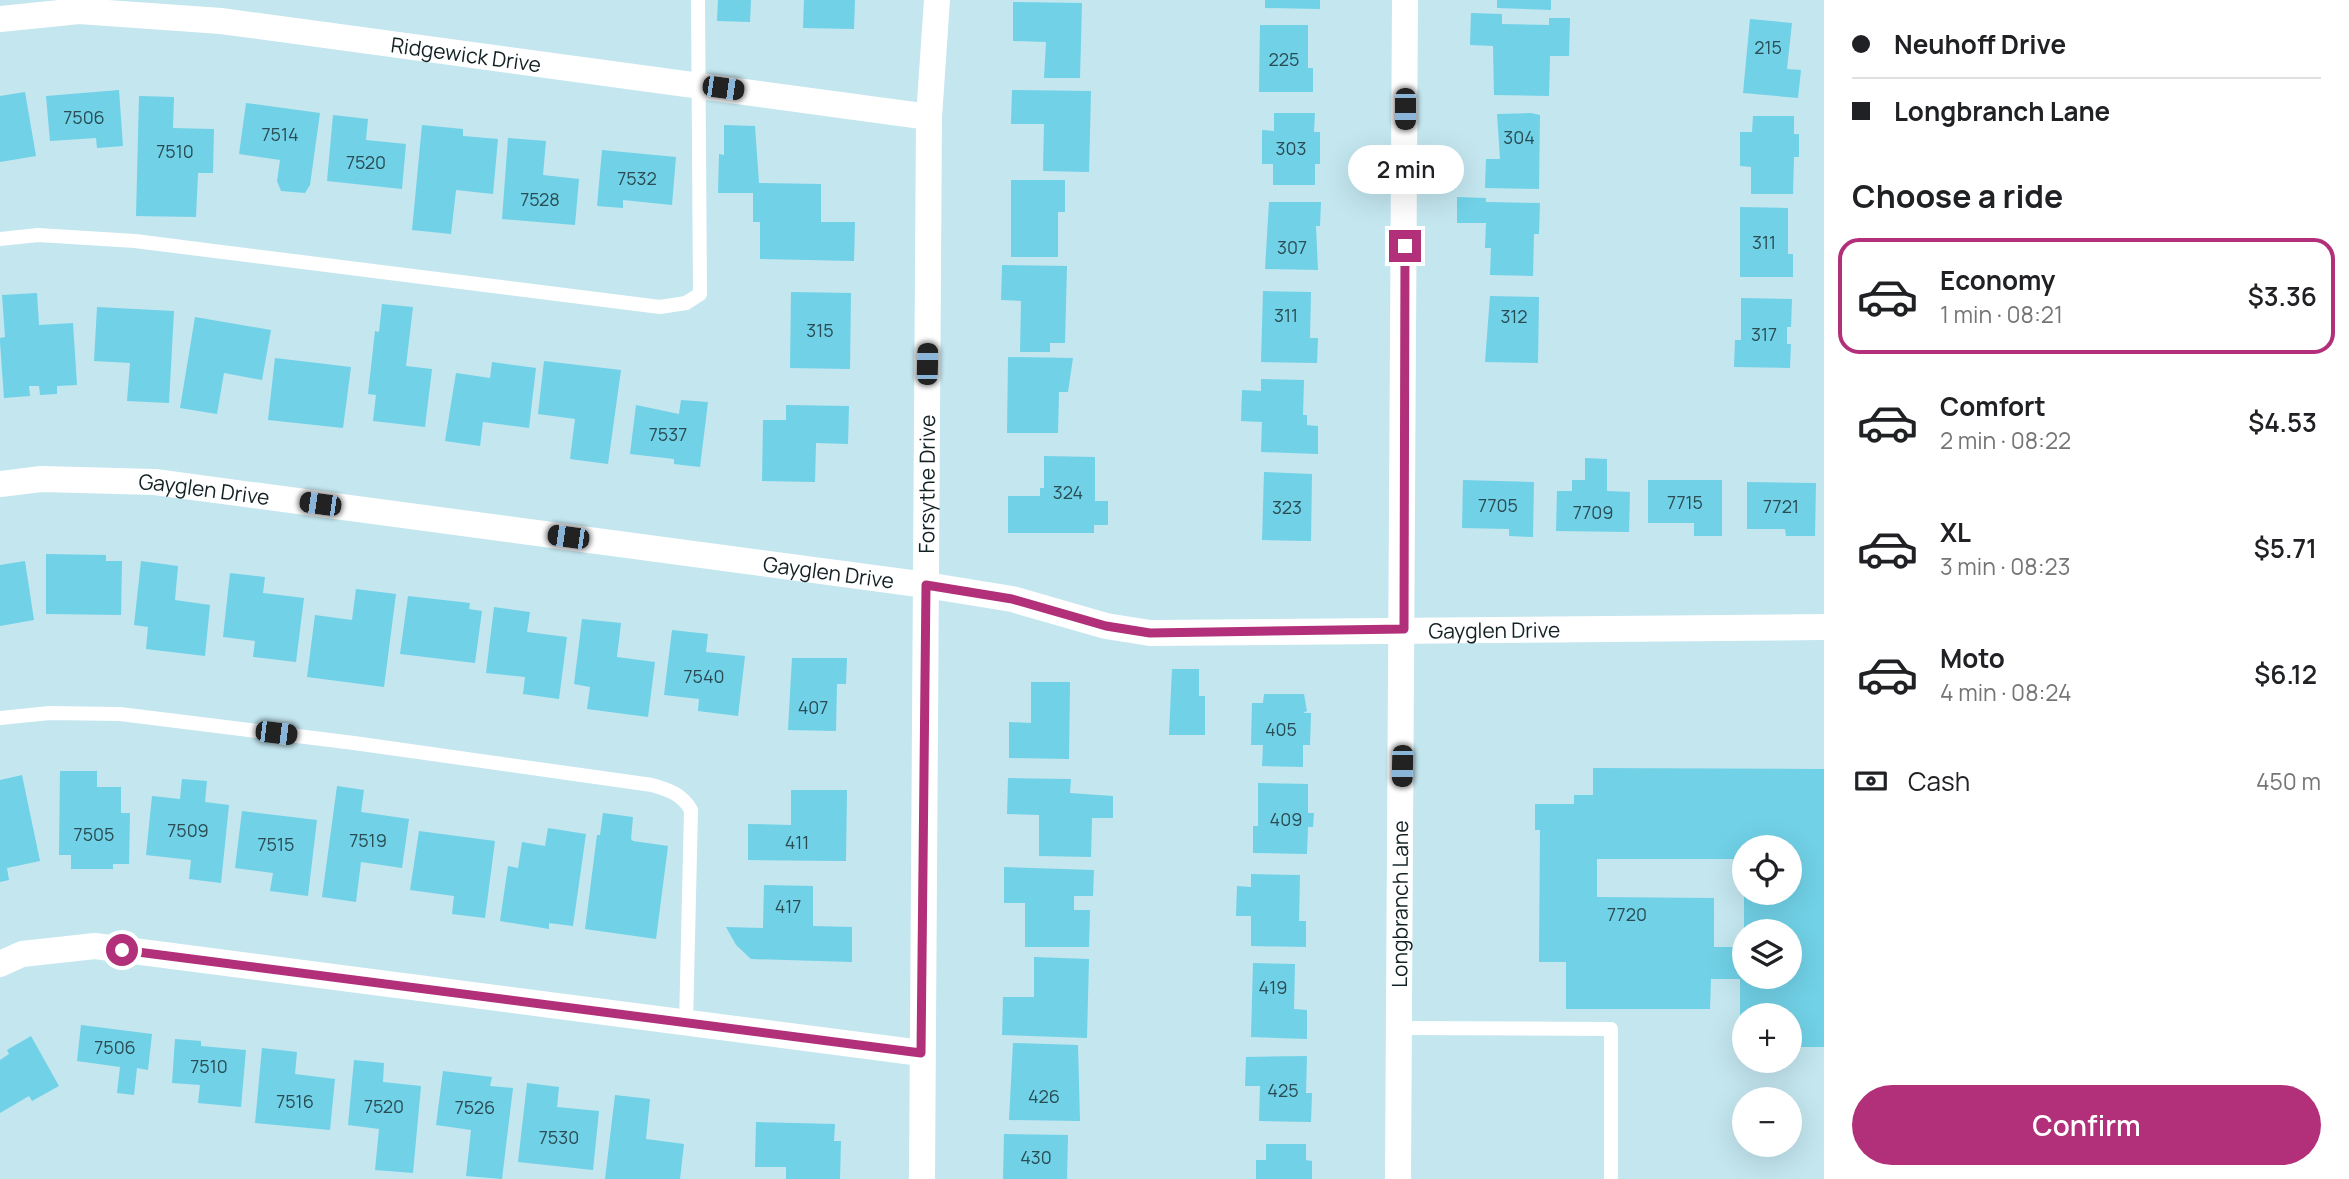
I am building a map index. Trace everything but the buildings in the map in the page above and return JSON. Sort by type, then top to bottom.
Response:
[{"type":"street","name":"Forsythe Drive","points":[[922,1179],[929,117],[937,0]]},
{"type":"street","name":"Longbranch Lane","points":[[1398,1179],[1404,629],[1405,0]]},
{"type":"street","name":"Ridgewick Drive","points":[[0,19],[79,12],[221,21],[929,117]]},
{"type":"street","name":"Gayglen Drive","points":[[0,484],[41,479],[155,482],[926,585],[1012,599],[1106,626],[1150,633],[1824,627]]},
{"type":"street","points":[[0,964],[22,954],[95,946],[686,1025],[921,1053]]},
{"type":"lane","points":[[0,239],[38,235],[135,241],[660,307],[686,303],[700,294],[698,0]]},
{"type":"lane","points":[[0,718],[50,713],[120,714],[354,743],[652,785],[673,792],[685,799],[691,810],[686,1025]]},
{"type":"lane","points":[[1400,1028],[1611,1029],[1611,1179]]},
{"type":"route","points":[[122,950],[686,1025],[921,1053],[926,585],[1012,599],[1106,626],[1150,633],[1404,629],[1405,246]]}]
